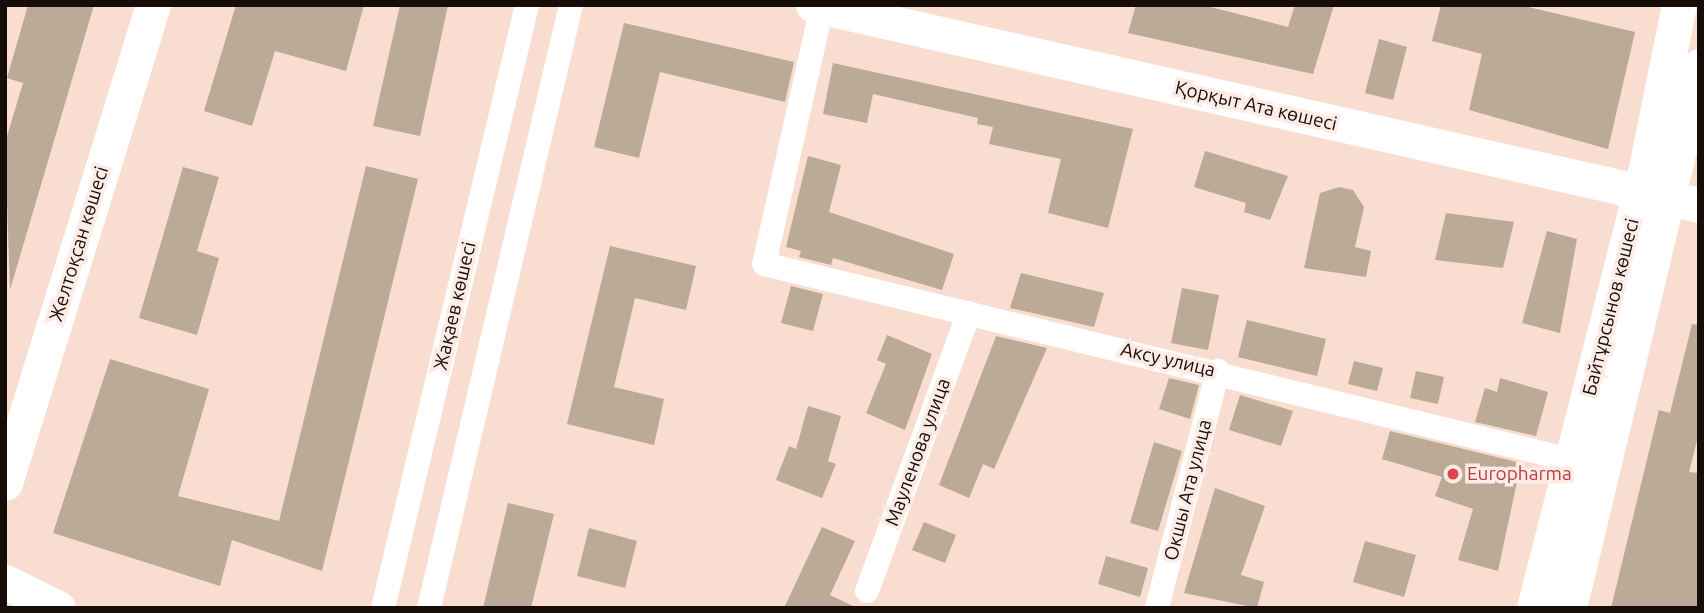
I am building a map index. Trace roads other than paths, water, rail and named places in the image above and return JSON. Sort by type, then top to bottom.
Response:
[{"type":"street","name":"Желтоқсан көшесі","points":[[5,482],[153,5]]},
{"type":"street","name":"Жақаев көшесі","points":[[383,608],[527,5]]},
{"type":"street","points":[[429,608],[571,5]]},
{"type":"street","name":"Байтұрсынов көшесі","points":[[1535,608],[1571,460],[1670,199],[1679,5]]},
{"type":"street","name":"Қорқыт Ата көшесі","points":[[818,6],[1670,199]]},
{"type":"street","name":"Аксу улица","points":[[818,6],[764,264],[1218,372],[1571,460]]},
{"type":"street","name":"Байтұрсынов көшесі","points":[[1569,608],[1670,199],[1699,66]]},
{"type":"street","name":"Мауленова улица","points":[[866,591],[969,313]]},
{"type":"street","name":"Окшы Ата улица","points":[[1157,608],[1218,372]]},
{"type":"street","points":[[5,582],[58,608]]},
{"type":"place","name":"Europharma","points":[[1453,474]]}]
